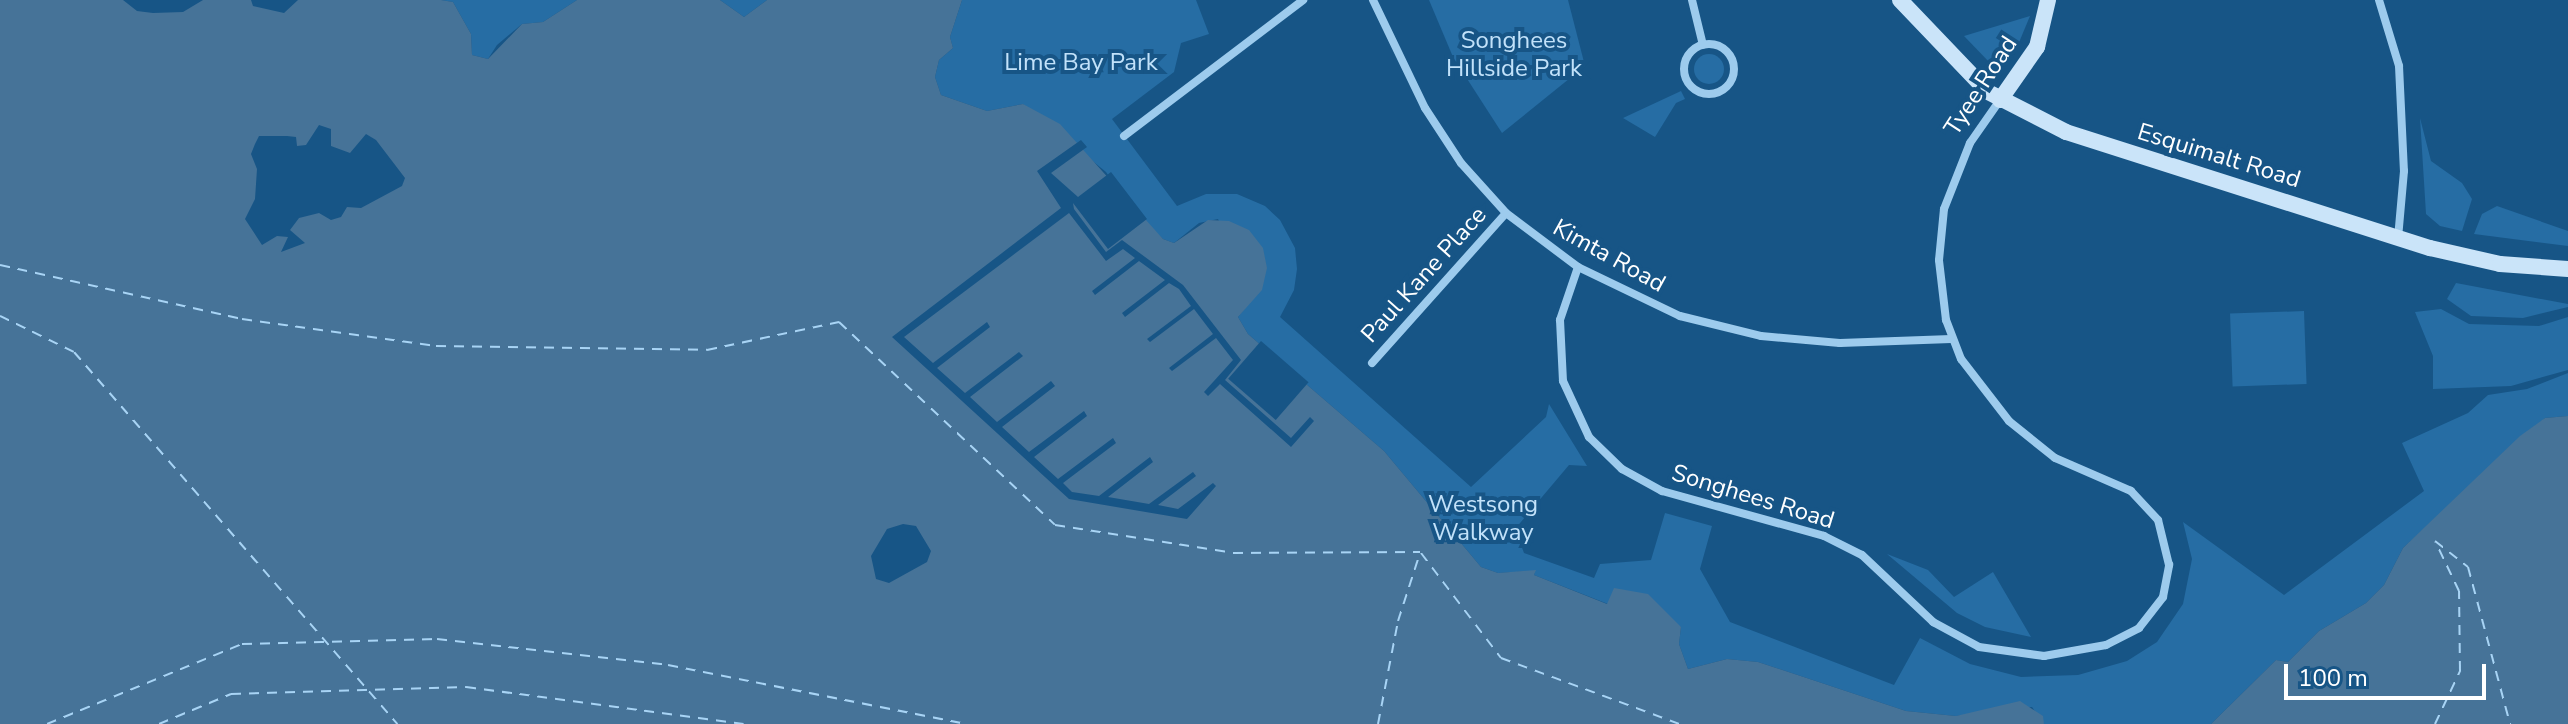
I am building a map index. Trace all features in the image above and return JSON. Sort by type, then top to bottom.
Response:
[{"type":"main road","name":"Esquimalt Road","points":[[1900,0],[1974,79],[2000,100],[2105,146],[2398,238],[2500,264],[2568,269]]},
{"type":"main road","name":"Tyee Road","points":[[2000,100],[2037,47],[2048,0]]},
{"type":"street","points":[[1124,136],[1303,0]]},
{"type":"street","name":"Kimta Road","points":[[1373,0],[1436,127],[1506,213],[1578,267],[1680,316],[1761,336],[1840,343],[1951,339]]},
{"type":"street","points":[[1692,0],[1703,45]]},
{"type":"street","points":[[2379,0],[2399,66],[2404,171],[2398,238]]},
{"type":"street","points":[[1703,45],[1720,47],[1732,60],[1728,85],[1714,94],[1697,91],[1685,79],[1689,54],[1703,45]]},
{"type":"street","name":"Tyee Road","points":[[1951,339],[1939,260],[1944,209],[1970,143],[2000,100]]},
{"type":"street","name":"Paul Kane Place","points":[[1372,363],[1506,213]]},
{"type":"street","name":"Songhees Road","points":[[1578,267],[1560,320],[1563,381],[1589,437],[1622,469],[1662,491],[1824,536],[1862,555],[1933,622],[1979,647],[2014,655],[2067,654],[2124,638],[2152,615],[2163,597],[2169,565],[2158,520],[2131,491],[2063,462],[2023,435],[1974,379],[1951,339]]},
{"type":"green space","points":[[441,0],[577,0],[543,22],[522,24],[497,45],[488,59],[472,55],[471,34],[453,2]]},
{"type":"green space","points":[[720,0],[767,0],[744,17]]},
{"type":"green space","points":[[962,0],[1196,0],[1209,34],[1181,43],[1174,72],[1112,119],[1177,206],[1206,194],[1237,194],[1265,206],[1280,220],[1295,248],[1297,269],[1294,290],[1280,317],[1471,487],[1546,417],[1549,404],[1587,466],[1569,465],[1515,529],[1524,553],[1594,578],[1600,564],[1651,560],[1665,513],[1712,526],[1700,569],[1730,622],[1894,685],[1920,638],[1970,664],[2021,677],[2078,675],[2127,661],[2157,642],[2183,604],[2192,559],[2183,522],[2284,595],[2424,491],[2402,443],[2468,413],[2488,395],[2527,389],[2568,373],[2568,416],[2545,418],[2403,548],[2384,585],[2366,603],[2319,631],[2288,662],[2276,660],[2211,724],[2044,724],[2032,707],[1956,716],[1906,711],[1758,662],[1727,659],[1688,669],[1679,644],[1681,627],[1608,604],[1534,575],[1535,571],[1498,573],[1481,567],[1384,451],[1248,334],[1238,317],[1254,297],[1218,219],[1199,223],[1174,243],[1163,239],[1136,215],[1106,172],[1023,104],[987,111],[941,95],[935,77],[939,60],[953,48],[950,37]]},
{"type":"green space","name":"Songhees Hillside Park","points":[[1429,0],[1568,0],[1585,66],[1502,133],[1453,57]]},
{"type":"green space","points":[[2030,16],[2015,52],[2002,66],[1992,65],[1964,36]]},
{"type":"green space","points":[[1709,54],[1720,58],[1724,69],[1720,80],[1709,84],[1698,80],[1694,69],[1698,58]]},
{"type":"green space","points":[[1681,91],[1685,99],[1676,103],[1655,137],[1623,118]]},
{"type":"green space","points":[[2420,118],[2431,161],[2462,183],[2472,199],[2462,231],[2440,226],[2426,214]]},
{"type":"green space","points":[[2497,206],[2568,231],[2568,246],[2474,234],[2482,214]]},
{"type":"green space","points":[[2456,283],[2568,304],[2568,307],[2523,318],[2471,316],[2447,299]]},
{"type":"green space","points":[[2441,309],[2469,324],[2539,326],[2568,317],[2568,370],[2511,386],[2433,389],[2433,356],[2415,312]]},
{"type":"green space","points":[[2304,311],[2307,384],[2233,387],[2230,314]]},
{"type":"green space","points":[[1887,554],[1928,570],[1954,597],[1993,572],[2031,637],[1985,627],[1957,613]]},
{"type":"shaded area","points":[[0,0],[123,0],[137,11],[153,13],[183,12],[203,0],[251,0],[253,6],[284,13],[298,0],[441,0],[453,2],[471,34],[472,55],[488,59],[522,24],[543,22],[577,0],[720,0],[744,17],[767,0],[962,0],[950,37],[953,48],[939,60],[935,77],[941,95],[987,111],[1023,104],[1060,124],[1163,239],[1174,243],[1208,220],[1229,221],[1249,230],[1263,248],[1267,268],[1262,290],[1238,317],[1248,334],[1384,451],[1481,567],[1498,573],[1536,570],[1534,575],[1607,604],[1614,588],[1648,594],[1681,627],[1679,644],[1688,669],[1727,659],[1758,662],[1906,711],[1956,716],[2020,701],[2043,716],[2044,724],[0,724]],"holes":[[[319,125],[331,129],[331,146],[350,153],[366,134],[376,140],[405,178],[402,186],[361,208],[347,207],[341,217],[331,220],[319,213],[299,218],[290,230],[305,243],[281,252],[288,237],[277,236],[262,245],[245,219],[255,199],[257,169],[251,154],[255,144],[259,136],[287,136],[296,137],[297,146],[306,145]],[[903,524],[916,526],[931,551],[927,562],[889,583],[876,579],[871,556],[887,529]]]},
{"type":"shaded area","points":[[2568,416],[2568,724],[2211,724],[2276,660],[2288,662],[2319,631],[2366,603],[2384,585],[2403,548],[2520,436],[2545,418]]},
{"type":"pier","points":[[1081,140],[1087,147],[1051,173],[1078,197],[1111,172],[1147,219],[1108,249],[1073,203],[1074,209],[1106,252],[1122,240],[1183,285],[1241,360],[1225,380],[1291,438],[1310,417],[1314,421],[1291,447],[1220,384],[1208,396],[1204,392],[1233,360],[1216,338],[1172,371],[1169,368],[1213,334],[1194,309],[1150,342],[1147,339],[1191,306],[1179,289],[1169,283],[1125,317],[1122,313],[1165,280],[1139,261],[1095,295],[1092,291],[1135,258],[1123,249],[1106,261],[1069,213],[904,337],[933,363],[987,322],[990,327],[937,368],[965,393],[1019,352],[1023,356],[970,397],[997,422],[1051,381],[1055,386],[1002,427],[1029,452],[1084,411],[1087,416],[1034,457],[1058,479],[1113,438],[1116,443],[1063,483],[1072,492],[1099,496],[1150,457],[1153,462],[1108,497],[1149,504],[1193,472],[1196,476],[1158,505],[1178,509],[1213,483],[1216,486],[1187,519],[1069,499],[892,337],[1061,208],[1037,171]]},
{"type":"pier","points":[[1261,341],[1309,382],[1276,420],[1228,379]]},
{"type":"ferry route","points":[[0,265],[242,319],[436,346],[707,350],[839,322],[1055,525],[1233,553],[1420,552]]},
{"type":"ferry route","points":[[0,316],[74,352],[397,724]]},
{"type":"ferry route","points":[[2435,724],[2460,671],[2459,591],[2435,541],[2468,567],[2510,724]]},
{"type":"ferry route","points":[[1378,724],[1398,621],[1420,553]]},
{"type":"ferry route","points":[[1421,553],[1501,658],[1679,724]]},
{"type":"ferry route","points":[[47,724],[242,644],[437,639],[668,665],[965,724]]},
{"type":"ferry route","points":[[159,724],[231,694],[466,687],[744,724]]},
{"type":"park label","name":"Lime Bay Park","points":[[1081,63]]},
{"type":"park label","name":"Westsong Walkway","points":[[1483,519]]}]
